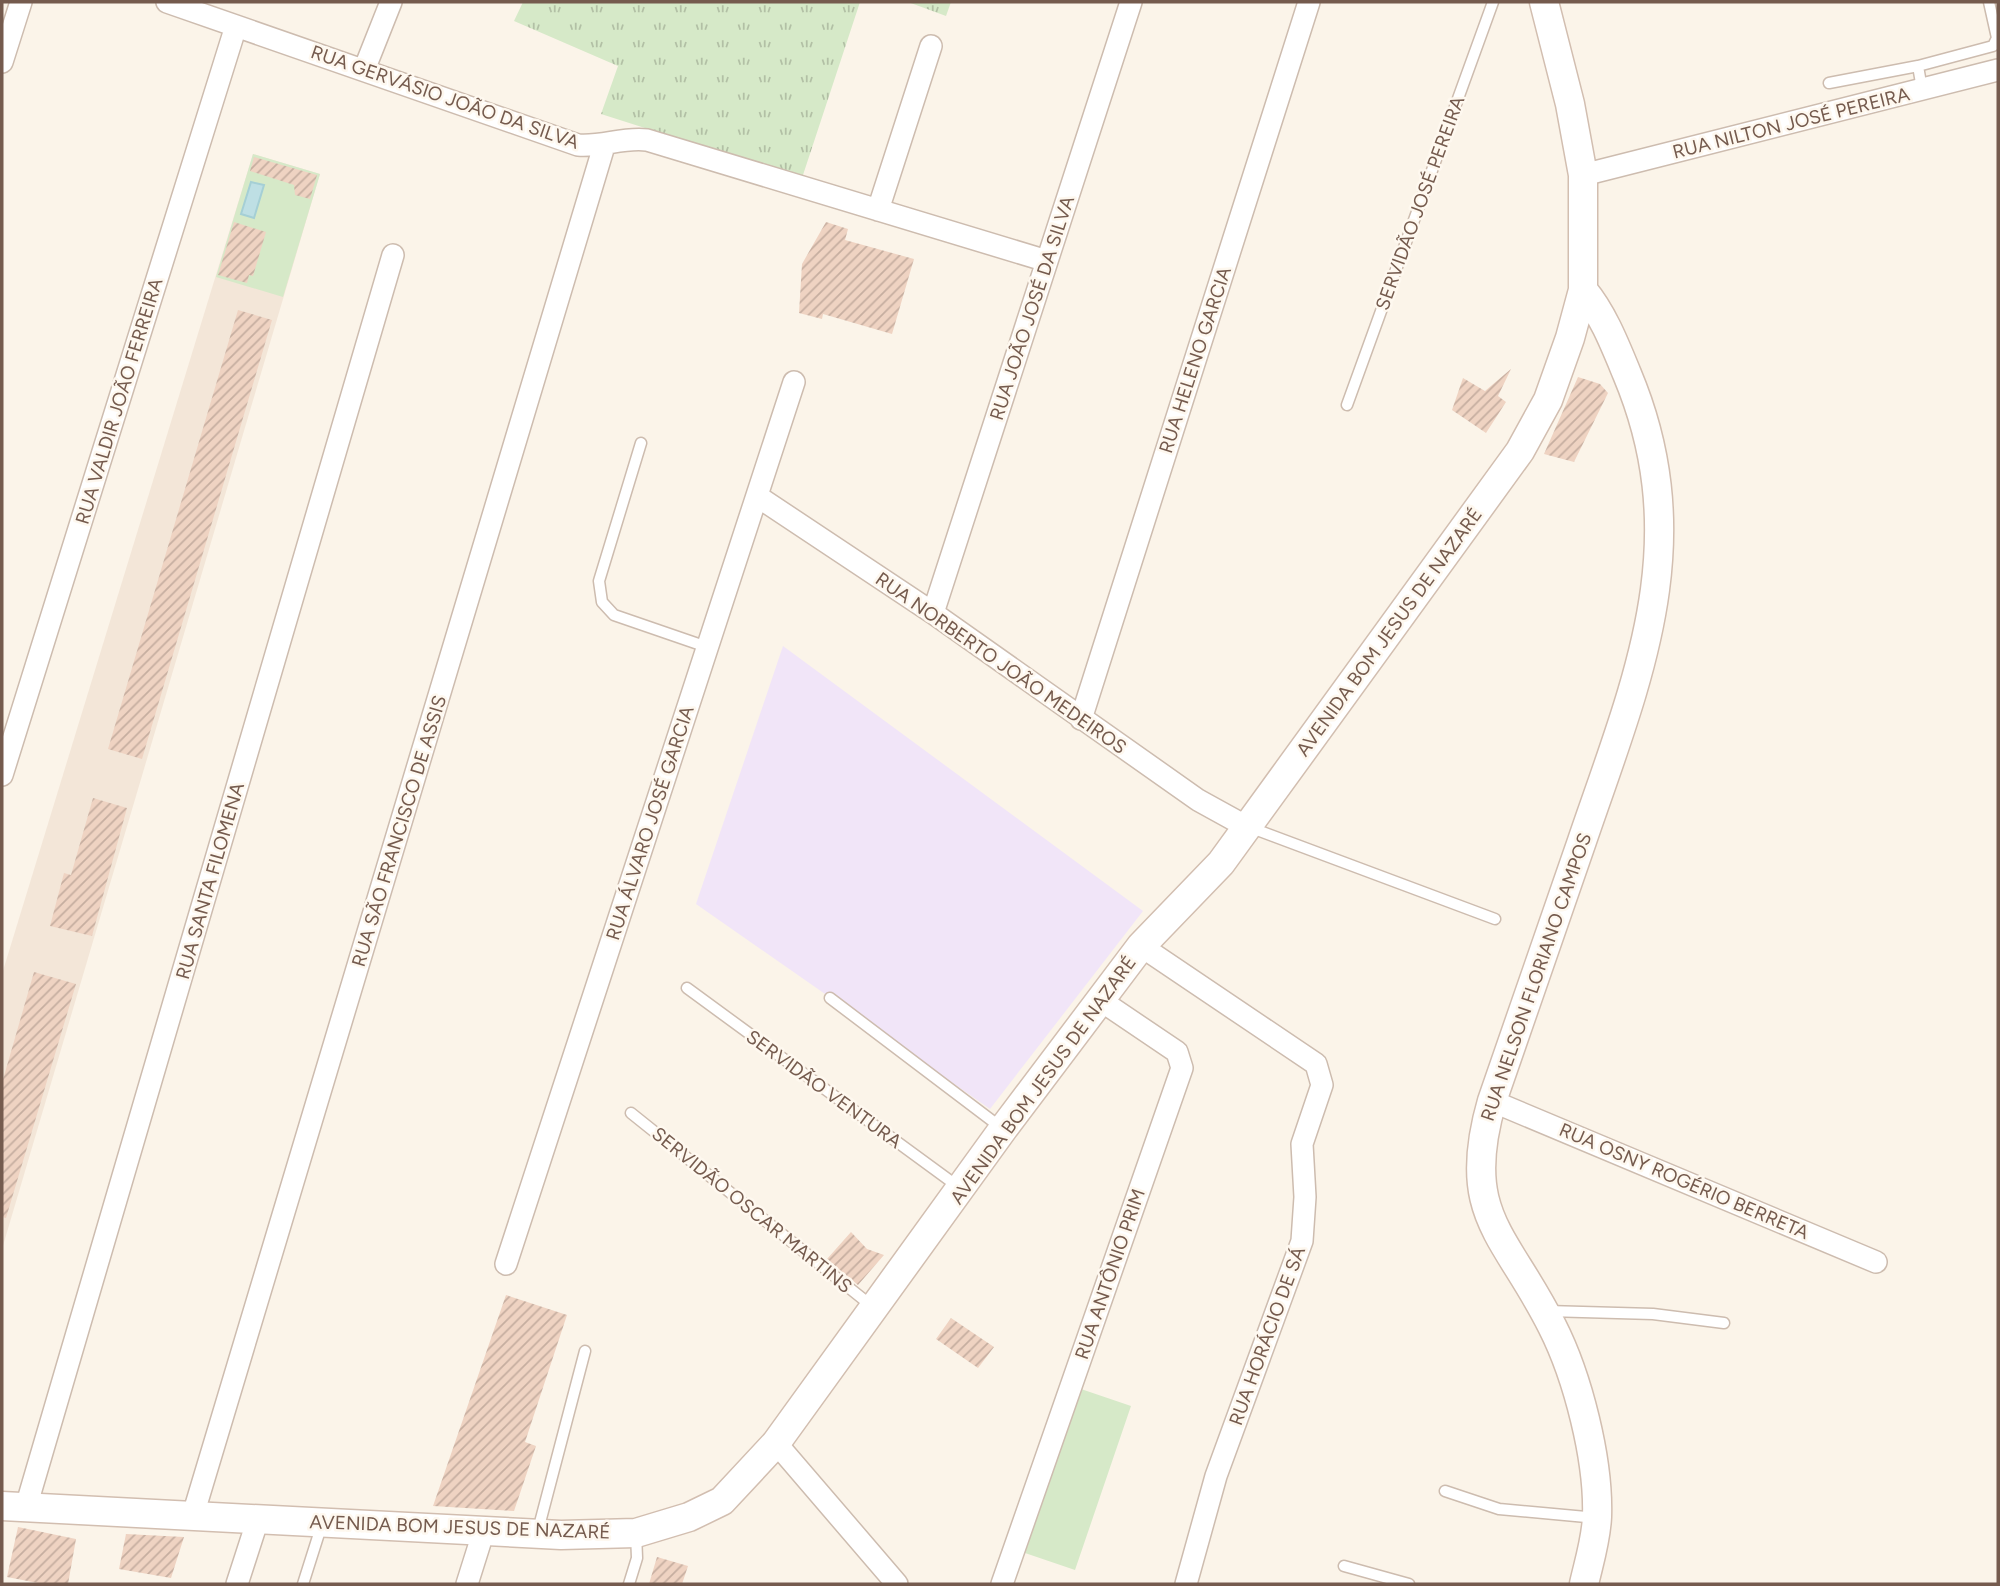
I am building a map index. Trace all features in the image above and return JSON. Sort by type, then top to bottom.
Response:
[{"type":"main road","name":"AVENIDA BOM JESUS DE NAZARÉ","points":[[14,1506],[537,1534],[636,1533],[689,1517],[722,1501],[776,1443],[873,1307],[962,1190],[1003,1129],[1141,946],[1222,863],[1520,451],[1548,400],[1570,338],[1583,290],[1583,175],[1570,104],[1544,2]]},
{"type":"main road","name":"RUA NELSON FLORIANO CAMPOS","points":[[1583,290],[1595,304],[1643,414],[1659,492],[1660,554],[1656,602],[1636,683],[1492,1101],[1480,1162],[1485,1205],[1508,1251],[1545,1311],[1562,1349],[1584,1421],[1597,1494],[1597,1518],[1584,1584]]},
{"type":"main road","points":[[1570,338],[1588,342],[1621,360]]},
{"type":"street","points":[[2,62],[21,2]]},
{"type":"street","name":"RUA GERVÁSIO JOÃO DA SILVA","points":[[167,2],[578,145],[604,146],[630,138],[647,140],[1047,261]]},
{"type":"street","points":[[363,70],[391,2]]},
{"type":"street","name":"RUA JOÃO JOSÉ DA SILVA","points":[[933,613],[1131,2]]},
{"type":"street","name":"RUA HELENO GARCIA","points":[[1081,719],[1309,2]]},
{"type":"street","name":"RUA VALDIR JOÃO FERREIRA","points":[[2,775],[236,26]]},
{"type":"street","points":[[878,209],[931,46]]},
{"type":"street","name":"RUA NILTON JOSÉ PEREIRA","points":[[1583,175],[1998,70]]},
{"type":"street","name":"RUA SÃO FRANCISCO DE ASSIS","points":[[193,1515],[604,146]]},
{"type":"street","name":"RUA SANTA FILOMENA","points":[[14,1506],[393,255]]},
{"type":"street","name":"RUA ÁLVARO JOSÉ GARCIA","points":[[506,1264],[794,382]]},
{"type":"street","name":"RUA NORBERTO JOÃO MEDEIROS","points":[[757,496],[933,613],[1198,800],[1247,827]]},
{"type":"street","name":"RUA HORÁCIO DE SÁ","points":[[1141,946],[1316,1064],[1322,1085],[1302,1144],[1305,1219],[1302,1241],[1216,1476],[1186,1584]]},
{"type":"street","name":"RUA ANTÔNIO PRIM","points":[[1002,1584],[1182,1069],[1177,1052],[1100,1000]]},
{"type":"street","name":"RUA OSNY ROGÉRIO BERRETA","points":[[1492,1101],[1876,1262]]},
{"type":"street","points":[[776,1443],[897,1584]]},
{"type":"street","points":[[237,1584],[258,1519]]},
{"type":"street","points":[[467,1584],[484,1530]]},
{"type":"lane","name":"SERVIDÃO JOSÉ PEREIRA","points":[[1347,405],[1493,2]]},
{"type":"lane","points":[[1829,83],[1918,66],[1993,46],[1997,38],[1989,2]]},
{"type":"lane","points":[[1918,66],[1922,89]]},
{"type":"lane","points":[[641,443],[599,581],[602,602],[614,615],[707,647]]},
{"type":"lane","points":[[1247,827],[1495,919]]},
{"type":"lane","name":"SERVIDÃO VENTURA","points":[[687,989],[962,1190]]},
{"type":"lane","points":[[831,998],[1003,1129]]},
{"type":"lane","name":"SERVIDÃO OSCAR MARTINS","points":[[631,1112],[873,1307]]},
{"type":"lane","points":[[1545,1311],[1653,1314],[1724,1322]]},
{"type":"lane","points":[[537,1534],[585,1350]]},
{"type":"lane","points":[[1445,1491],[1499,1509],[1597,1518]]},
{"type":"lane","points":[[303,1584],[323,1522]]},
{"type":"lane","points":[[629,1584],[637,1558],[636,1533]]},
{"type":"lane","points":[[1344,1566],[1409,1584]]},
{"type":"shaded area","points":[[253,154],[320,174],[2,1249],[2,974]]},
{"type":"shaded area","points":[[783,646],[1143,911],[990,1109],[696,904]]},
{"type":"green space","points":[[523,2],[860,2],[802,178],[601,114],[618,66],[514,21]]},
{"type":"green space","points":[[908,2],[951,2],[946,16]]},
{"type":"green space","points":[[253,154],[320,174],[283,297],[216,277]]},
{"type":"green space","points":[[1081,1389],[1131,1406],[1075,1570],[1025,1553]]},
{"type":"water","points":[[251,182],[264,185],[254,218],[241,214]]},
{"type":"building","points":[[254,157],[317,175],[310,199],[295,195],[294,185],[250,171]]},
{"type":"building","points":[[234,222],[266,232],[253,276],[249,275],[247,283],[218,275]]},
{"type":"building","points":[[826,222],[848,229],[845,240],[914,259],[892,334],[823,314],[822,319],[799,313],[802,264]]},
{"type":"building","points":[[238,310],[272,320],[142,759],[108,749]]},
{"type":"building","points":[[1511,369],[1498,396],[1506,402],[1486,433],[1452,410],[1463,378],[1485,391]]},
{"type":"building","points":[[1578,377],[1600,384],[1608,393],[1574,462],[1544,454]]},
{"type":"building","points":[[93,798],[127,808],[92,936],[50,926],[64,873],[71,875]]},
{"type":"building","points":[[34,972],[76,984],[6,1218],[2,1217],[2,1083]]},
{"type":"building","points":[[851,1232],[867,1249],[884,1255],[858,1285],[827,1259]]},
{"type":"building","points":[[506,1295],[567,1315],[525,1442],[536,1446],[514,1511],[433,1506]]},
{"type":"building","points":[[951,1318],[994,1347],[978,1368],[936,1339]]},
{"type":"building","points":[[18,1527],[76,1539],[68,1584],[43,1584],[7,1577]]},
{"type":"building","points":[[126,1534],[184,1537],[171,1578],[119,1569]]},
{"type":"building","points":[[657,1557],[688,1566],[682,1584],[649,1584]]}]
